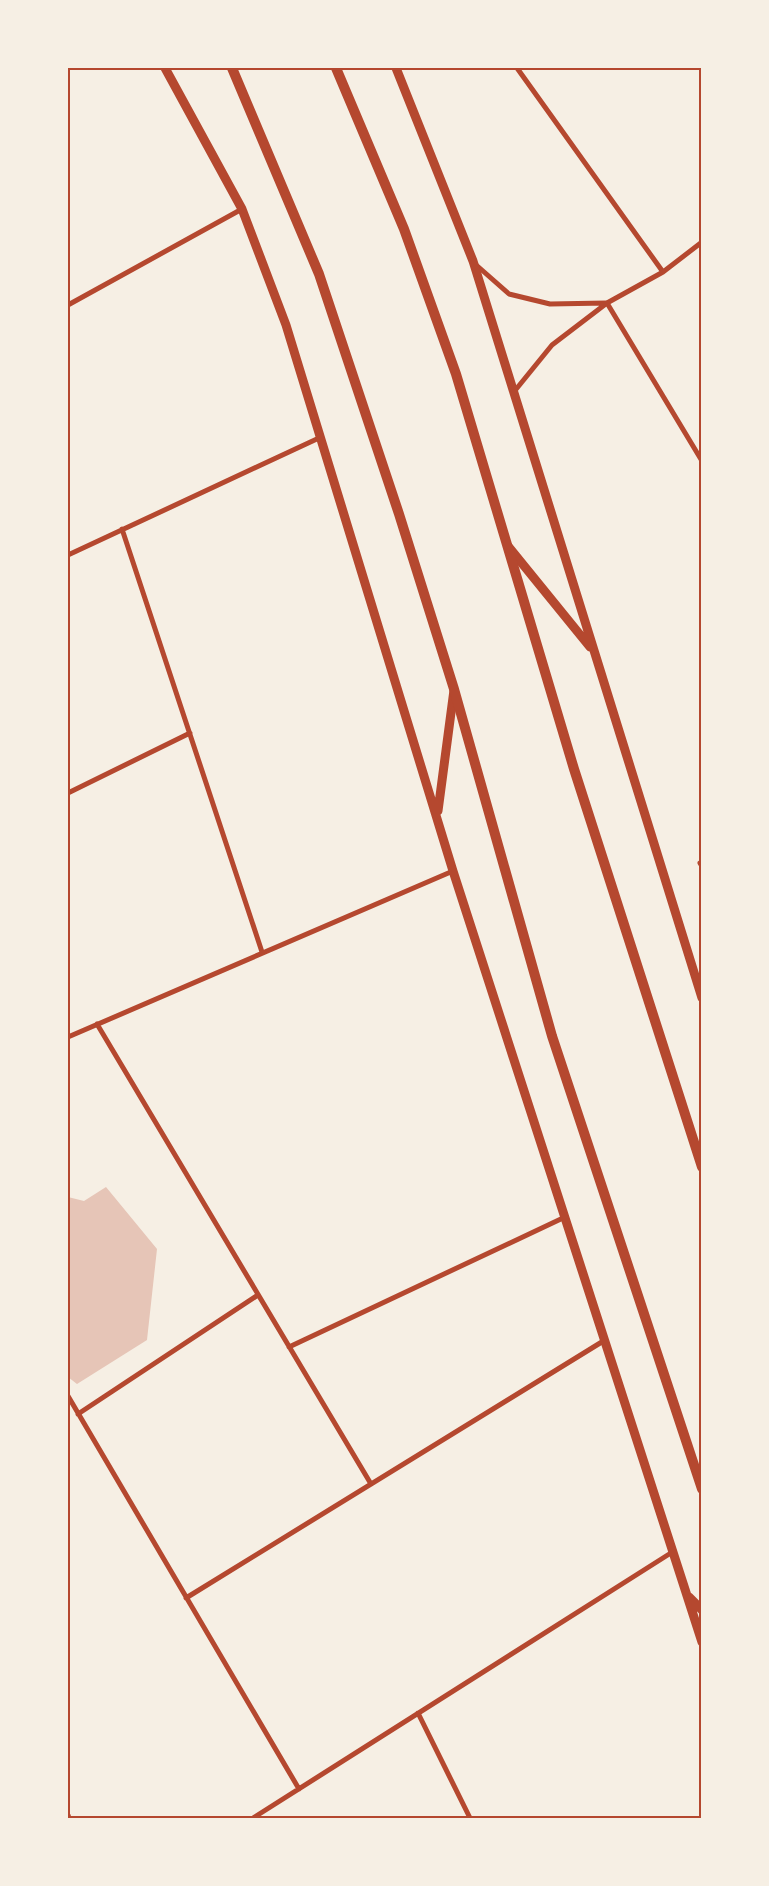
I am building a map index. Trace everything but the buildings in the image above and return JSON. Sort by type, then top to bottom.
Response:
[{"type":"main road","points":[[232,68],[319,274],[399,514],[454,689],[552,1036],[702,1489]]},
{"type":"main road","points":[[336,68],[404,229],[456,374],[574,769],[702,1166]]},
{"type":"street","points":[[165,68],[242,209],[286,325],[438,815],[453,871],[563,1218],[605,1339],[702,1642]]},
{"type":"street","points":[[396,68],[473,261],[702,998]]},
{"type":"street","points":[[517,68],[662,272]]},
{"type":"street","points":[[68,305],[242,209]]},
{"type":"street","points":[[513,393],[552,345],[607,303],[662,272],[702,242]]},
{"type":"street","points":[[473,261],[509,294],[550,304],[607,303]]},
{"type":"street","points":[[607,303],[702,461]]},
{"type":"street","points":[[68,555],[320,438]]},
{"type":"street","points":[[122,529],[262,952]]},
{"type":"street","points":[[507,544],[593,651]]},
{"type":"street","points":[[438,815],[454,689]]},
{"type":"street","points":[[68,793],[190,733]]},
{"type":"street","points":[[702,862],[700,863],[702,866]]},
{"type":"street","points":[[68,1037],[453,871]]},
{"type":"street","points":[[97,1024],[371,1484]]},
{"type":"street","points":[[289,1347],[563,1218]]},
{"type":"street","points":[[78,1414],[258,1295]]},
{"type":"street","points":[[186,1598],[605,1339]]},
{"type":"street","points":[[68,1396],[299,1789]]},
{"type":"street","points":[[253,1818],[674,1551]]},
{"type":"street","points":[[687,1595],[702,1610]]},
{"type":"street","points":[[418,1713],[470,1818]]}]
